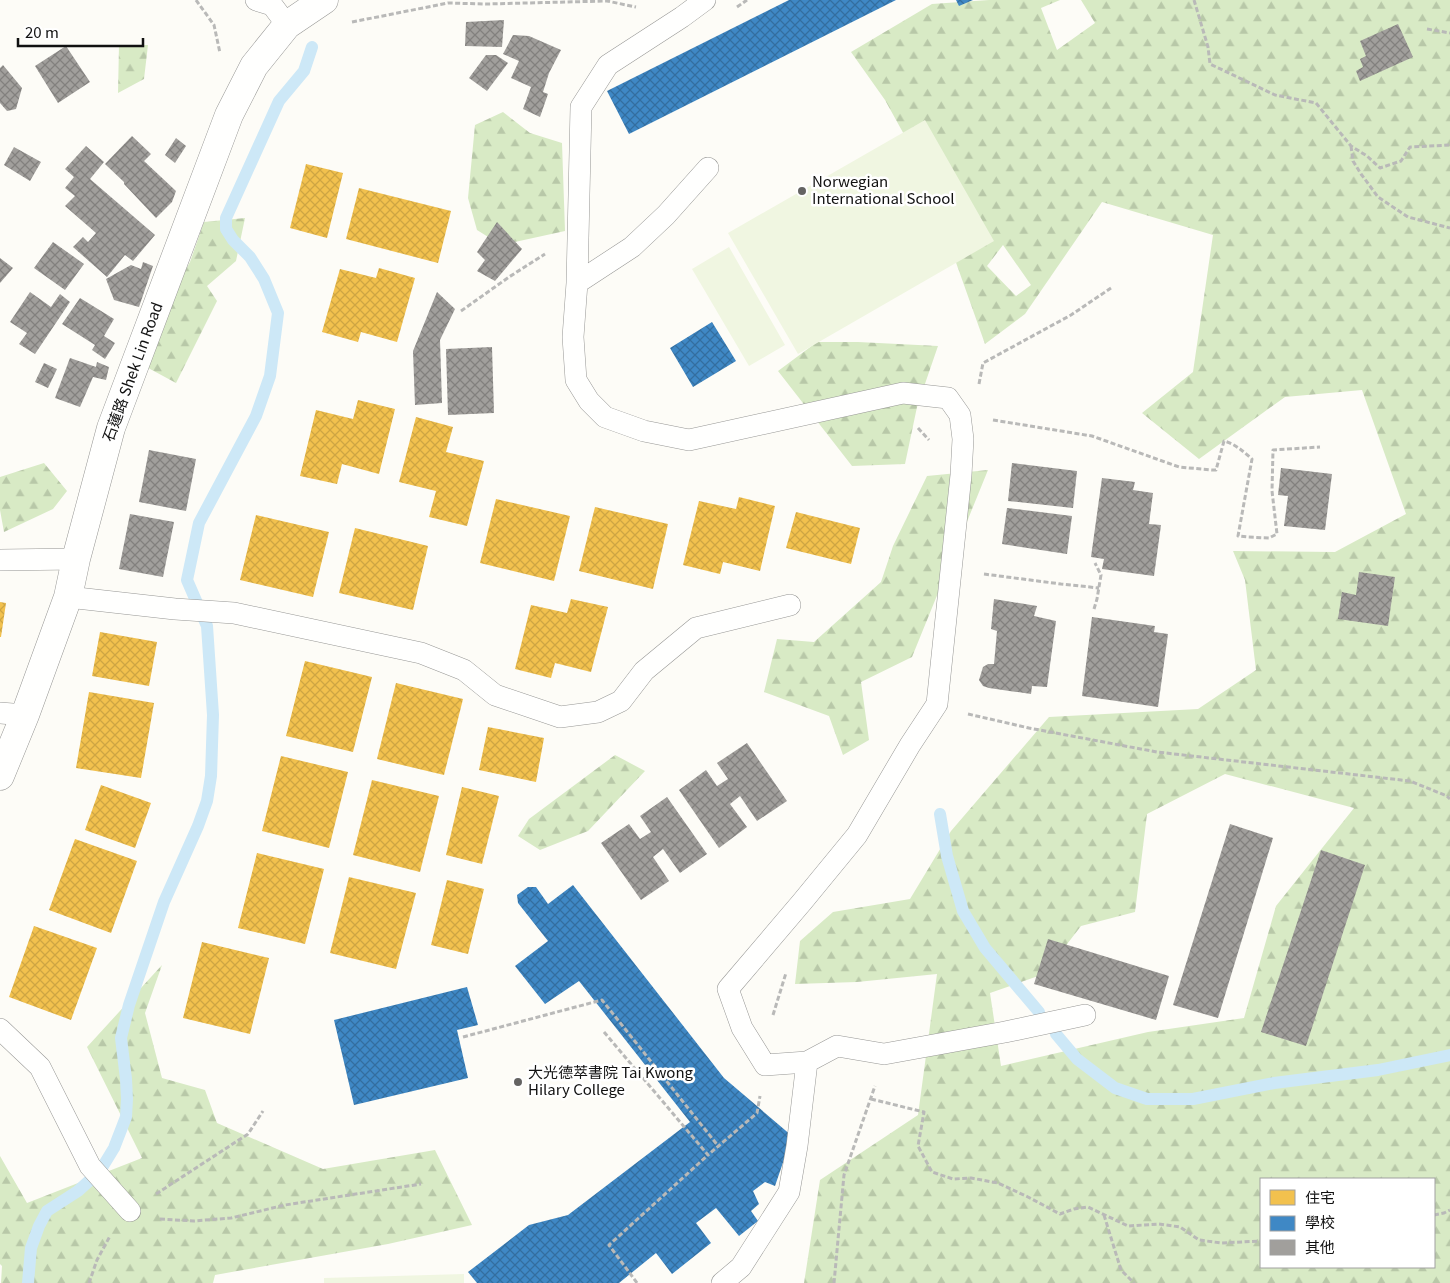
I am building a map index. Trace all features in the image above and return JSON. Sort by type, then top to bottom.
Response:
[{"type":"street","name":"石蓮路 Shek Lin Road","points":[[0,776],[12,714],[68,597],[76,559],[111,428],[229,115],[254,66],[272,8],[324,0]]},
{"type":"lane","points":[[705,0],[608,65],[581,107],[577,283],[573,337],[576,380],[589,402],[606,417],[644,432],[689,440],[903,393],[948,398],[960,415],[963,439],[961,475],[937,704],[910,745],[857,834],[728,989],[742,1028],[765,1065],[807,1062],[837,1046],[884,1054],[1085,1015]]},
{"type":"lane","points":[[577,283],[632,247],[666,215],[708,168]]},
{"type":"lane","points":[[0,560],[76,559]]},
{"type":"lane","points":[[68,597],[175,609],[234,613],[420,653],[464,670],[495,695],[560,717],[598,712],[621,701],[644,671],[696,628],[790,605]]},
{"type":"lane","points":[[0,1029],[40,1067],[96,1173],[130,1211]]},
{"type":"lane","points":[[722,1283],[741,1267],[789,1192],[797,1146],[807,1062]]},
{"type":"path","points":[[196,0],[214,25],[222,62]]},
{"type":"path","points":[[351,22],[448,3],[610,0],[623,5]]},
{"type":"path","points":[[1194,0],[1208,47],[1210,64],[1275,95],[1316,103],[1351,146],[1367,156],[1380,168],[1401,161],[1410,146],[1450,145]]},
{"type":"path","points":[[1427,29],[1450,33]]},
{"type":"path","points":[[1351,146],[1354,161],[1378,197],[1408,218],[1450,228]]},
{"type":"path","points":[[461,311],[509,277],[549,252],[548,262]]},
{"type":"path","points":[[981,374],[982,363],[1071,314],[1111,288]]},
{"type":"path","points":[[1017,423],[1092,436],[1179,467],[1216,470],[1224,441],[1229,443],[1239,448],[1252,459],[1238,536],[1248,537],[1269,538],[1277,534],[1272,492],[1273,450],[1320,447]]},
{"type":"path","points":[[917,427],[932,444]]},
{"type":"path","points":[[1094,609],[1100,588],[1101,575],[1095,563]]},
{"type":"path","points":[[989,574],[1100,588]]},
{"type":"path","points":[[966,714],[1157,752],[1410,781],[1450,798]]},
{"type":"path","points":[[771,1019],[789,966]]},
{"type":"path","points":[[463,1037],[602,1000],[718,1147]]},
{"type":"path","points":[[604,1032],[708,1156]]},
{"type":"path","points":[[638,1283],[609,1245],[757,1114],[765,1065]]},
{"type":"path","points":[[834,1283],[844,1175],[873,1092]]},
{"type":"path","points":[[871,1099],[924,1112],[918,1146],[932,1172],[952,1179],[971,1178],[998,1183],[1060,1214],[1088,1207],[1128,1226],[1159,1224],[1180,1227],[1199,1240],[1221,1243],[1260,1241]]},
{"type":"path","points":[[89,1283],[97,1260],[121,1218],[248,1134],[263,1111]]},
{"type":"path","points":[[130,1211],[157,1219],[231,1218],[285,1205],[421,1184]]},
{"type":"path","points":[[1435,1215],[1450,1210]]},
{"type":"path","points":[[1104,1215],[1121,1270],[1134,1283]]},
{"type":"green space","points":[[989,0],[1060,0],[1041,8],[1057,50],[1095,23],[1081,0],[1450,0],[1450,1283],[804,1283],[820,1180],[918,1115],[937,974],[857,982],[795,984],[800,941],[833,912],[910,899],[951,831],[1049,717],[1198,709],[1256,670],[1245,580],[1233,551],[1335,552],[1406,514],[1362,390],[1285,397],[1199,459],[1142,413],[1193,372],[1213,235],[1102,202],[1025,314],[985,344],[922,167],[885,100],[851,52],[932,4]],"holes":[[[1003,245],[1031,285],[1016,296],[987,266]],[[1225,774],[1354,808],[1276,906],[1244,1018],[1148,1032],[1001,1066],[990,993],[1044,974],[1081,926],[1135,912],[1147,814]]]},
{"type":"green space","points":[[119,45],[148,45],[144,79],[118,93]]},
{"type":"green space","points":[[503,112],[530,133],[562,143],[565,231],[501,245],[477,230],[468,198],[475,125]]},
{"type":"green space","points":[[925,120],[994,241],[798,354],[728,233]]},
{"type":"green space","points":[[245,218],[236,261],[207,286],[217,301],[176,383],[126,356],[135,325],[176,287],[190,262],[204,222]]},
{"type":"green space","points":[[729,247],[785,345],[749,366],[692,269]]},
{"type":"green space","points":[[817,342],[938,346],[917,407],[905,464],[852,466],[778,371]]},
{"type":"green space","points":[[44,463],[67,491],[53,509],[4,532],[0,510],[0,477]]},
{"type":"green space","points":[[988,470],[912,657],[861,682],[869,740],[843,755],[829,716],[764,692],[777,639],[814,642],[881,582],[893,546],[927,476]]},
{"type":"green space","points":[[615,755],[645,771],[588,831],[540,850],[518,836],[529,819]]},
{"type":"green space","points":[[162,965],[145,1013],[162,1078],[205,1090],[217,1123],[323,1169],[435,1150],[472,1225],[388,1244],[215,1275],[213,1283],[1,1283],[0,1156],[27,1203],[142,1158],[87,1047]]},
{"type":"green space","points":[[464,1274],[464,1283],[324,1283],[324,1278]]},
{"type":"building: 住宅","points":[[306,164],[343,173],[327,238],[290,228]]},
{"type":"building: 住宅","points":[[359,188],[451,211],[438,263],[346,239]]},
{"type":"building: 住宅","points":[[379,268],[415,278],[397,342],[361,332],[358,342],[322,332],[340,269],[376,278]]},
{"type":"building: 住宅","points":[[358,400],[395,409],[379,474],[342,464],[337,484],[300,476],[316,410],[353,419]]},
{"type":"building: 住宅","points":[[416,417],[453,427],[446,452],[484,461],[467,526],[429,517],[436,491],[399,482]]},
{"type":"building: 住宅","points":[[739,497],[775,506],[760,571],[723,562],[720,574],[683,565],[699,501],[736,509]]},
{"type":"building: 住宅","points":[[496,499],[570,516],[554,581],[480,563]]},
{"type":"building: 住宅","points":[[595,507],[668,524],[653,589],[579,571]]},
{"type":"building: 住宅","points":[[796,512],[860,528],[851,564],[786,548]]},
{"type":"building: 住宅","points":[[256,515],[329,532],[313,597],[240,580]]},
{"type":"building: 住宅","points":[[355,528],[428,546],[413,610],[339,593]]},
{"type":"building: 住宅","points":[[571,599],[608,607],[591,672],[555,663],[551,678],[515,669],[531,605],[567,613]]},
{"type":"building: 住宅","points":[[0,602],[6,603],[1,637],[0,637]]},
{"type":"building: 住宅","points":[[100,632],[157,642],[149,686],[92,676]]},
{"type":"building: 住宅","points":[[305,661],[372,677],[353,752],[286,736]]},
{"type":"building: 住宅","points":[[396,683],[463,699],[444,775],[377,759]]},
{"type":"building: 住宅","points":[[89,692],[154,703],[141,778],[76,768]]},
{"type":"building: 住宅","points":[[488,727],[544,738],[536,782],[479,770]]},
{"type":"building: 住宅","points":[[281,756],[348,772],[329,848],[262,831]]},
{"type":"building: 住宅","points":[[372,780],[439,796],[420,872],[353,855]]},
{"type":"building: 住宅","points":[[101,785],[151,803],[135,848],[85,830]]},
{"type":"building: 住宅","points":[[462,787],[499,796],[482,864],[446,855]]},
{"type":"building: 住宅","points":[[75,839],[137,861],[111,933],[49,910]]},
{"type":"building: 住宅","points":[[257,853],[324,869],[305,944],[238,928]]},
{"type":"building: 住宅","points":[[349,877],[416,893],[396,969],[330,953]]},
{"type":"building: 住宅","points":[[447,880],[484,889],[468,954],[431,945]]},
{"type":"building: 住宅","points":[[34,926],[97,948],[71,1020],[9,997]]},
{"type":"building: 住宅","points":[[202,942],[269,958],[250,1034],[183,1018]]},
{"type":"building: 學校","points":[[789,0],[896,0],[629,134],[607,91]]},
{"type":"building: 學校","points":[[956,0],[973,0],[959,6]]},
{"type":"building: 學校","points":[[712,322],[736,361],[693,387],[670,348]]},
{"type":"building: 學校","points":[[573,885],[724,1078],[792,1136],[775,1186],[765,1182],[753,1191],[759,1204],[751,1211],[758,1221],[739,1236],[716,1208],[696,1223],[711,1243],[672,1274],[656,1253],[619,1283],[477,1283],[468,1272],[529,1225],[568,1215],[690,1122],[579,981],[545,1004],[515,966],[548,941],[518,903],[517,895],[528,887],[536,887],[548,904]]},
{"type":"building: 學校","points":[[467,987],[478,1025],[457,1030],[468,1078],[354,1105],[334,1020]]},
{"type":"building: 其他","points":[[504,20],[502,47],[465,46],[466,22]]},
{"type":"building: 其他","points":[[1398,24],[1413,57],[1360,81],[1356,71],[1363,67],[1360,59],[1366,56],[1360,41]]},
{"type":"building: 其他","points":[[513,35],[529,36],[561,50],[549,73],[543,92],[548,94],[540,117],[523,109],[531,87],[511,78],[519,61],[503,54]]},
{"type":"building: 其他","points":[[66,46],[90,82],[58,103],[35,66]]},
{"type":"building: 其他","points":[[486,55],[496,55],[508,63],[487,91],[469,78]]},
{"type":"building: 其他","points":[[3,65],[22,88],[16,109],[7,111],[0,103],[0,68]]},
{"type":"building: 其他","points":[[132,136],[151,154],[144,161],[176,191],[172,202],[156,218],[105,164]]},
{"type":"building: 其他","points":[[176,138],[186,146],[175,163],[165,155]]},
{"type":"building: 其他","points":[[86,146],[104,162],[90,179],[155,235],[133,261],[125,255],[107,277],[73,247],[83,237],[88,242],[96,233],[65,206],[75,196],[65,188],[74,177],[65,169]]},
{"type":"building: 其他","points":[[14,147],[41,162],[30,181],[4,165]]},
{"type":"building: 其他","points":[[497,222],[522,249],[495,281],[477,271],[485,260],[477,252]]},
{"type":"building: 其他","points":[[53,242],[84,264],[65,290],[34,268]]},
{"type":"building: 其他","points":[[0,258],[13,268],[0,283]]},
{"type":"building: 其他","points":[[143,262],[153,266],[139,307],[114,300],[106,279],[131,265],[141,269]]},
{"type":"building: 其他","points":[[30,292],[51,307],[60,294],[70,302],[35,354],[19,344],[27,333],[10,322]]},
{"type":"building: 其他","points":[[437,292],[455,309],[440,340],[442,403],[415,405],[413,351]]},
{"type":"building: 其他","points":[[80,298],[114,319],[104,336],[115,343],[105,359],[92,350],[95,345],[62,324]]},
{"type":"building: 其他","points":[[492,347],[494,413],[448,415],[446,349]]},
{"type":"building: 其他","points":[[70,358],[96,367],[97,362],[109,367],[106,380],[93,377],[80,407],[55,398]]},
{"type":"building: 其他","points":[[44,363],[57,369],[48,388],[35,382]]},
{"type":"building: 其他","points":[[149,450],[196,459],[186,511],[139,502]]},
{"type":"building: 其他","points":[[1012,463],[1077,471],[1073,508],[1008,501]]},
{"type":"building: 其他","points":[[1281,468],[1332,474],[1325,530],[1284,526],[1288,496],[1278,495]]},
{"type":"building: 其他","points":[[1102,478],[1135,482],[1133,490],[1153,493],[1149,524],[1161,525],[1154,576],[1102,569],[1104,559],[1091,557]]},
{"type":"building: 其他","points":[[1007,508],[1072,516],[1067,554],[1002,544]]},
{"type":"building: 其他","points":[[130,514],[174,522],[163,577],[119,569]]},
{"type":"building: 其他","points":[[1359,572],[1395,577],[1388,626],[1338,619],[1342,592],[1356,595]]},
{"type":"building: 其他","points":[[994,599],[1037,606],[1034,616],[1056,621],[1047,687],[1032,686],[1031,694],[989,688],[983,686],[979,680],[983,667],[988,664],[994,664],[997,631],[991,629]]},
{"type":"building: 其他","points":[[1092,617],[1155,626],[1154,632],[1168,634],[1158,707],[1082,696]]},
{"type":"building: 其他","points":[[747,743],[787,801],[757,821],[740,796],[730,804],[747,827],[719,848],[679,790],[706,770],[717,786],[728,779],[717,763]]},
{"type":"building: 其他","points":[[667,797],[707,854],[680,873],[663,849],[653,857],[669,881],[641,900],[601,843],[629,824],[640,839],[651,832],[640,816]]},
{"type":"building: 其他","points":[[1230,824],[1273,838],[1218,1018],[1173,1005]]},
{"type":"building: 其他","points":[[1321,850],[1365,865],[1306,1046],[1261,1032]]},
{"type":"building: 其他","points":[[1048,939],[1169,976],[1156,1020],[1034,984]]},
{"type":"waterway","points":[[28,1283],[31,1248],[47,1211],[78,1191],[100,1171],[114,1148],[126,1117],[126,1079],[121,1038],[129,1005],[164,902],[198,826],[207,801],[211,776],[213,715],[207,626],[187,580],[199,523],[256,416],[270,376],[278,313],[264,279],[250,257],[233,240],[226,229],[226,218],[279,101],[304,71],[312,47]]},
{"type":"waterway","points":[[940,814],[947,856],[963,911],[985,948],[1039,1012]]},
{"type":"waterway","points":[[1056,1034],[1077,1059],[1115,1088],[1147,1099],[1193,1099],[1274,1083],[1378,1070],[1450,1055]]},
{"type":"place","name":"Norwegian International School","points":[[802,191]]},
{"type":"place","name":"大光德萃書院 Tai Kwong Hilary College","points":[[518,1082]]}]
